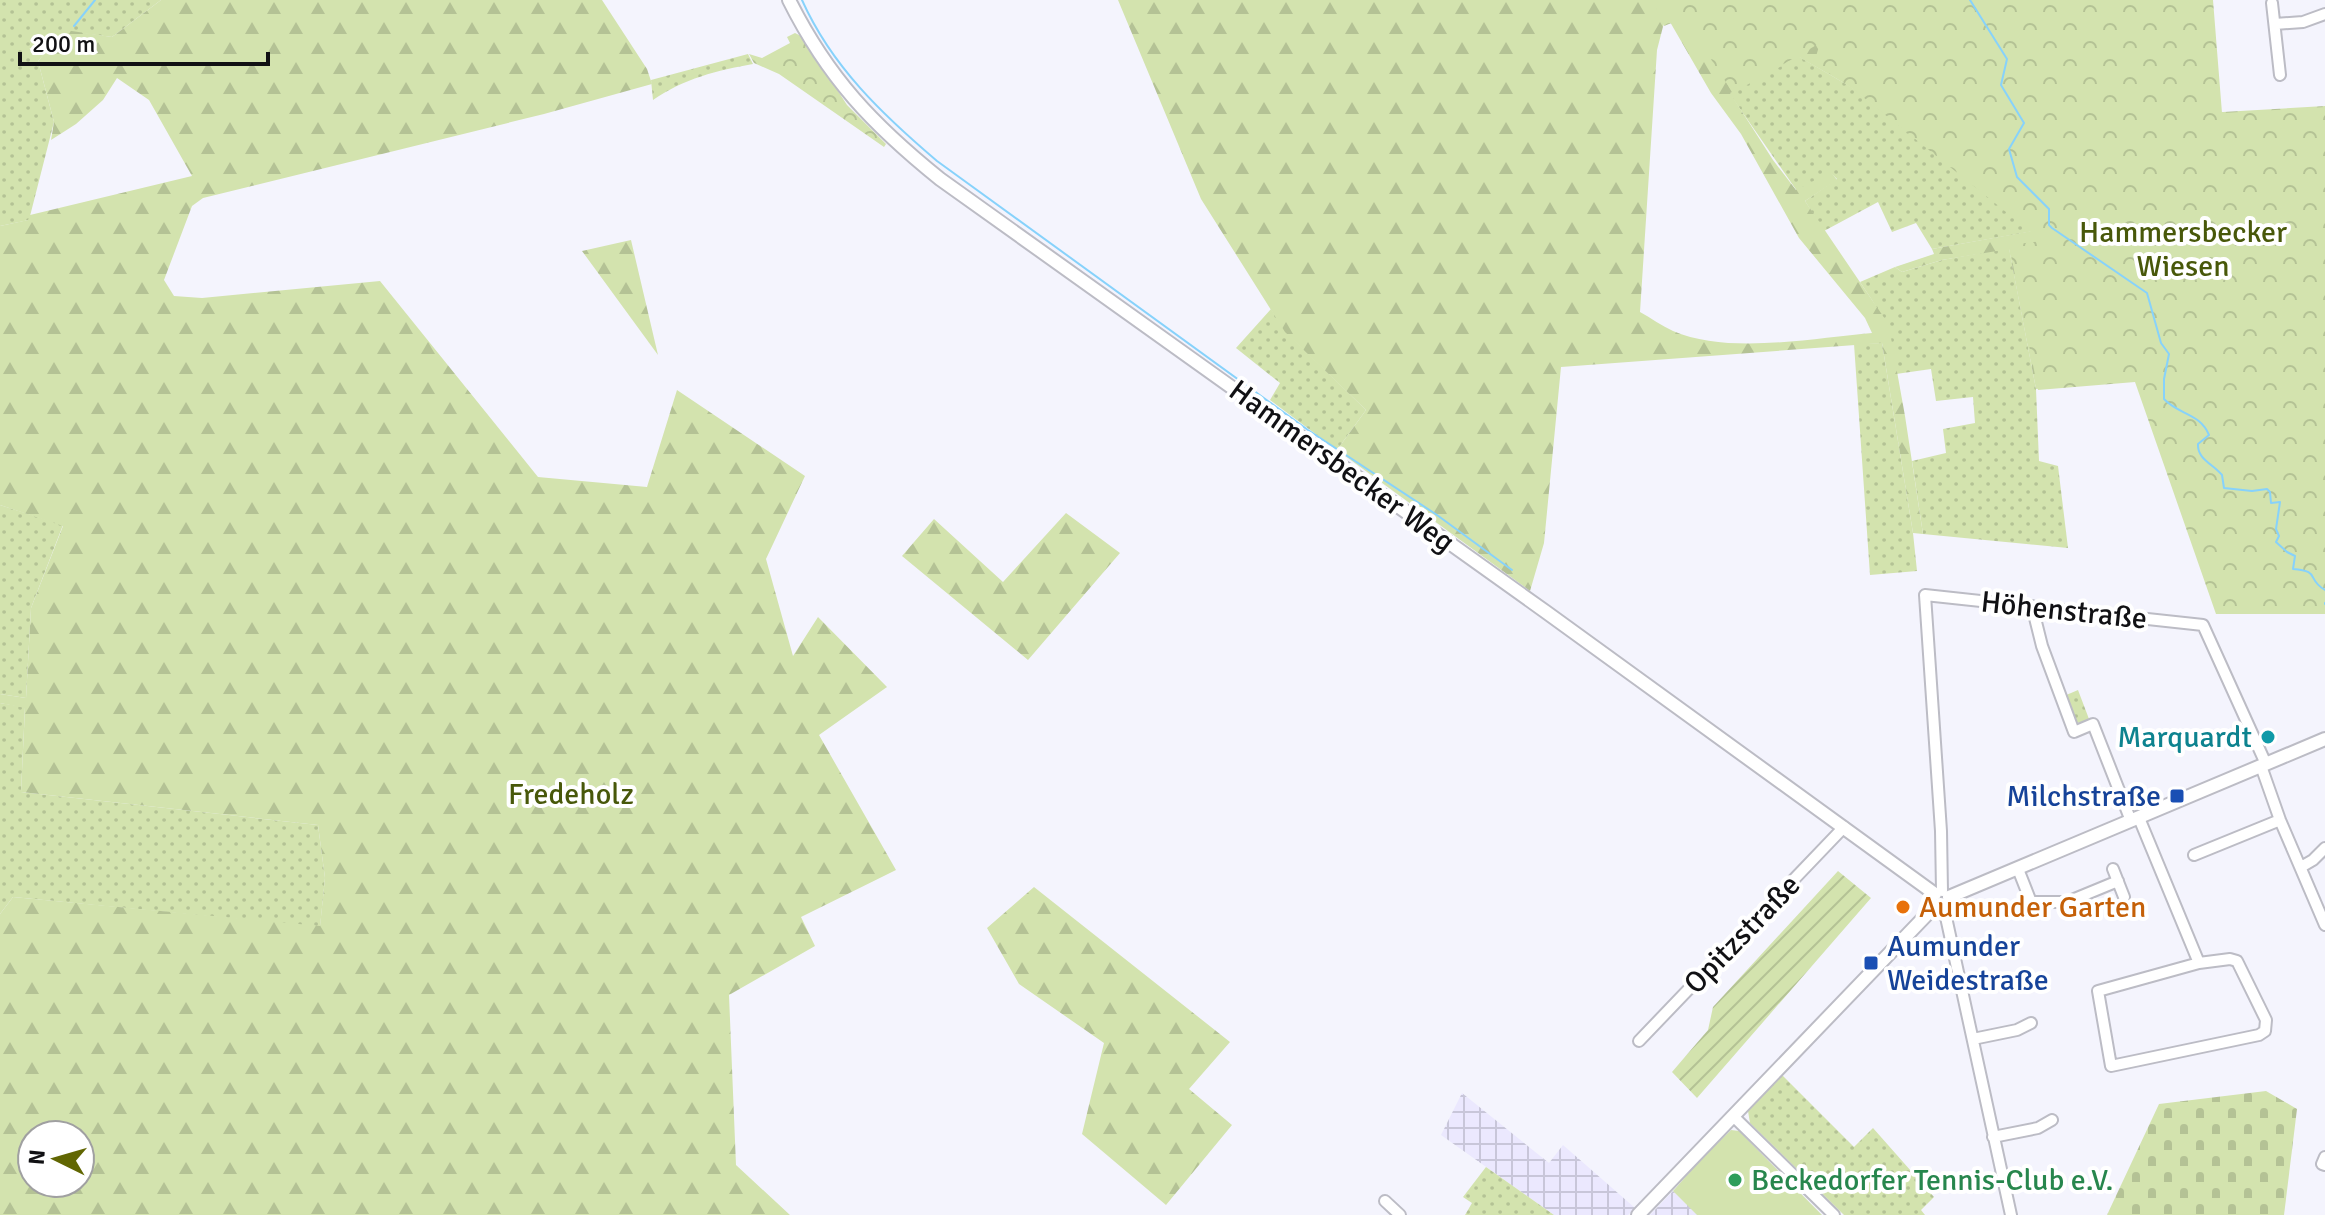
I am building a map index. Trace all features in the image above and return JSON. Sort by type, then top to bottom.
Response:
[{"type":"street","name":"Hammersbecker Weg","points":[[789,0],[813,45],[848,94],[881,129],[940,179],[1941,899]]},
{"type":"street","points":[[2272,3],[2280,75]]},
{"type":"street","points":[[2275,24],[2303,22],[2325,14]]},
{"type":"street","name":"Höhenstraße","points":[[1941,899],[1941,831],[1925,595],[2203,625],[2263,765]]},
{"type":"street","points":[[2032,606],[2042,646],[2074,732],[2093,724],[2199,963]]},
{"type":"street","points":[[1638,1215],[1941,899],[2325,739]]},
{"type":"street","points":[[2263,765],[2280,820],[2325,925]]},
{"type":"street","points":[[2194,855],[2280,820]]},
{"type":"street","name":"Opitzstraße","points":[[1639,1041],[1844,827]]},
{"type":"street","points":[[2301,867],[2325,848]]},
{"type":"street","points":[[2018,869],[2031,902],[2067,902],[2118,881]]},
{"type":"street","points":[[2113,869],[2124,897]]},
{"type":"street","points":[[1941,899],[2011,1215]]},
{"type":"street","points":[[2237,961],[2266,1020],[2265,1031],[2259,1035],[2111,1066],[2098,991],[2199,963],[2237,961]]},
{"type":"street","points":[[1973,1039],[2017,1030],[2031,1023]]},
{"type":"street","points":[[1733,1116],[1834,1215]]},
{"type":"street","points":[[1993,1137],[2038,1128],[2052,1120]]},
{"type":"street","points":[[2325,1157],[2322,1164],[2325,1165]]},
{"type":"street","points":[[1385,1201],[1400,1215]]},
{"type":"shaded area","points":[[1462,1093],[1549,1163],[1563,1145],[1635,1208],[1628,1215],[1554,1215],[1441,1135]]},
{"type":"shaded area","points":[[1673,1191],[1698,1215],[1650,1215]]},
{"type":"green space","points":[[0,0],[161,0],[112,37],[65,31],[38,61],[54,122],[29,220],[0,226]]},
{"type":"green space","name":"Fredeholz","points":[[161,0],[602,0],[647,69],[652,84],[544,114],[203,198],[192,206],[164,280],[174,296],[202,298],[380,281],[538,477],[647,487],[677,390],[805,476],[766,559],[793,656],[818,617],[887,687],[819,735],[896,870],[801,917],[815,946],[729,995],[736,1165],[790,1215],[0,1215],[0,914],[13,897],[320,926],[325,878],[318,825],[21,792],[25,708],[0,703],[0,694],[26,698],[31,608],[63,526],[0,505],[0,226],[28,220],[30,215],[192,176],[149,100],[117,78],[103,100],[76,124],[51,140],[54,122],[38,61],[65,30],[112,37]]},
{"type":"green space","points":[[1118,0],[1660,0],[1799,36],[2137,109],[2223,112],[2325,106],[2325,163],[2212,371],[2036,389],[2009,249],[1942,260],[1902,272],[1895,267],[1934,254],[1932,249],[2032,231],[1851,87],[1799,57],[1730,93],[1796,190],[1831,172],[1837,180],[1805,201],[1885,319],[1905,416],[1923,534],[1913,533],[1882,343],[1561,367],[1544,543],[1530,591],[1337,450],[1366,410],[1285,332],[1201,199]],"holes":[[[1666,15],[1711,93],[1741,134],[1799,238],[1865,318],[1872,333],[1771,343],[1719,342],[1673,331],[1640,312],[1657,50]]]},
{"type":"green space","name":"Hammersbecker Wiesen","points":[[1653,0],[2213,0],[2222,113],[2325,107],[2325,614],[2216,614],[2135,382],[2038,390],[2009,245],[2042,241],[1853,89],[1814,63],[1820,43],[1733,93],[1684,18],[1664,26]]},
{"type":"green space","points":[[795,33],[803,37],[847,105],[886,144],[884,147],[779,74],[754,63],[749,54],[762,58],[790,43],[787,37]]},
{"type":"green space","points":[[748,54],[753,64],[701,76],[653,100],[651,80]]},
{"type":"green space","points":[[1798,56],[1851,87],[2034,231],[1932,249],[1916,223],[1892,232],[1878,202],[1824,231],[1805,201],[1837,179],[1831,173],[1797,191],[1729,93]]},
{"type":"green space","points":[[631,240],[658,355],[582,251]]},
{"type":"green space","points":[[2009,248],[2036,389],[2039,461],[2058,466],[2068,548],[1923,534],[1912,461],[1946,453],[1943,429],[1975,423],[1973,397],[1936,401],[1931,369],[1896,374],[1885,325],[1860,282],[1895,267],[1902,272],[1942,260]]},
{"type":"green space","points":[[1271,309],[1286,332],[1366,410],[1337,450],[1270,400],[1280,383],[1236,348]]},
{"type":"green space","points":[[1882,343],[1917,571],[1870,575],[1854,344]]},
{"type":"green space","points":[[0,505],[63,525],[31,608],[26,698],[0,694]]},
{"type":"green space","points":[[1066,513],[1120,553],[1028,660],[902,556],[934,519],[1003,582]]},
{"type":"green space","points":[[2078,690],[2089,719],[2079,723],[2074,721],[2064,696]]},
{"type":"green space","points":[[0,703],[25,707],[21,792],[318,825],[325,878],[320,927],[13,897],[0,914]]},
{"type":"green space","points":[[1838,871],[1871,898],[1697,1098],[1672,1072],[1708,1030],[1713,1007]]},
{"type":"green space","points":[[1034,887],[1230,1042],[1189,1089],[1232,1125],[1166,1205],[1082,1134],[1104,1043],[1019,984],[987,928]]},
{"type":"green space","points":[[1782,1075],[1854,1147],[1873,1128],[1934,1197],[1921,1210],[1925,1215],[1844,1215],[1750,1123],[1748,1111]]},
{"type":"green space","points":[[2266,1091],[2297,1109],[2284,1215],[2107,1215],[2159,1104]]},
{"type":"green space","name":"Beckedorfer Tennis-Club e.V.","points":[[1731,1130],[1739,1131],[1822,1215],[1697,1215],[1673,1191]]},
{"type":"green space","points":[[1486,1167],[1554,1215],[1465,1215],[1472,1203],[1463,1197]]},
{"type":"waterway","points":[[74,26],[95,0]]},
{"type":"waterway","points":[[802,0],[828,47],[860,88],[937,161],[1308,430],[1437,515],[1512,570]]},
{"type":"waterway","points":[[1970,0],[2007,59],[2001,85],[2024,123],[2009,149],[2017,177],[2049,209],[2049,225],[2052,228],[2147,293],[2161,343],[2169,354],[2164,399],[2205,428],[2209,435],[2198,444],[2198,449],[2203,458],[2222,475],[2224,488],[2267,489],[2271,503],[2280,502],[2276,542],[2295,556],[2293,569],[2307,572],[2325,590]]},
{"type":"place","name":"Marquardt","points":[[2268,737]]},
{"type":"place","name":"Milchstraße","points":[[2177,796]]},
{"type":"place","name":"Aumunder Garten","points":[[1903,907]]},
{"type":"place","name":"Aumunder Weidestraße","points":[[1871,963]]},
{"type":"place","name":"Beckedorfer Tennis-Club e.V.","points":[[1735,1180]]}]
